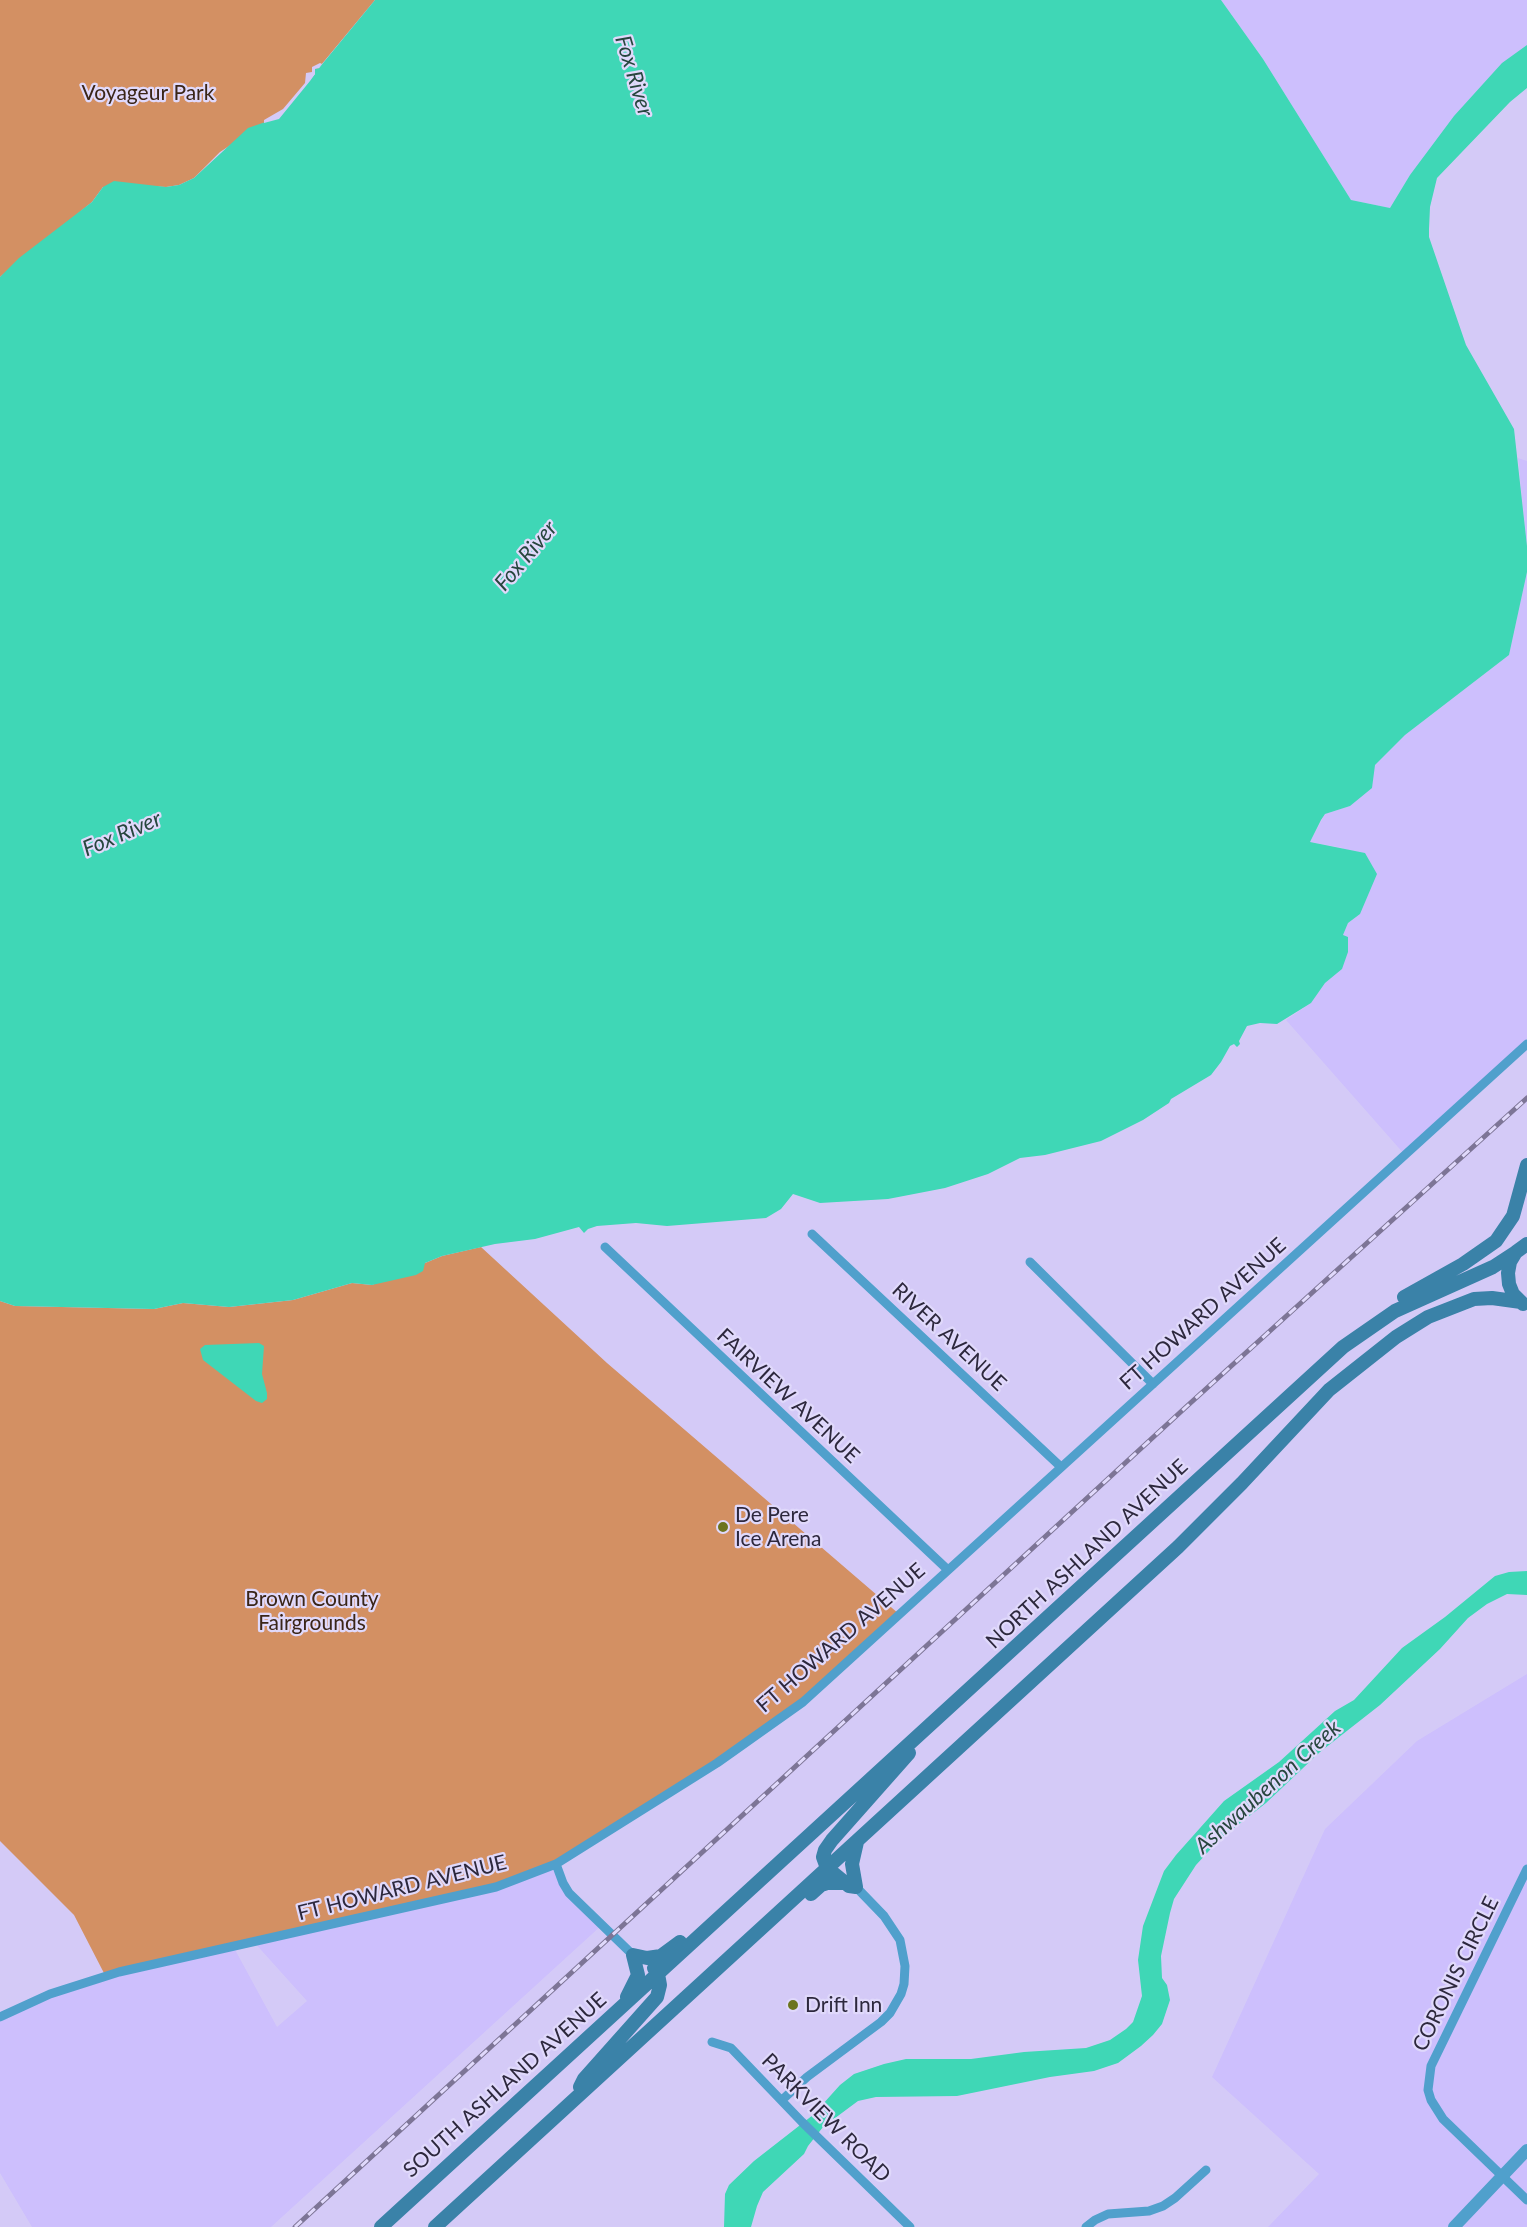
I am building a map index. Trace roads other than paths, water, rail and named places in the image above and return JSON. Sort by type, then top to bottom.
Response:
[{"type":"main road","name":"NORTH ASHLAND AVENUE","points":[[658,1974],[1324,1363],[1365,1330],[1395,1311],[1403,1298],[1463,1264],[1496,1241],[1513,1216],[1527,1166]]},
{"type":"main road","points":[[1395,1311],[1493,1267],[1522,1245]]},
{"type":"main road","points":[[1522,1245],[1510,1262],[1508,1273],[1513,1294],[1525,1306]]},
{"type":"main road","points":[[435,2227],[1178,1547],[1329,1390],[1363,1361],[1420,1322],[1452,1306],[1474,1299],[1492,1298],[1525,1306]]},
{"type":"main road","points":[[850,1885],[827,1868],[823,1857],[825,1850],[900,1765],[928,1727]]},
{"type":"main road","points":[[640,1956],[661,1956],[673,1949],[840,1796],[849,1798]]},
{"type":"main road","points":[[850,1885],[852,1864],[858,1842]]},
{"type":"main road","points":[[597,2079],[633,2058],[817,1888],[827,1883],[850,1885]]},
{"type":"main road","points":[[574,2099],[584,2079],[657,1997],[658,1974],[640,1956]]},
{"type":"main road","points":[[618,2011],[637,1980],[640,1956]]},
{"type":"main road","name":"SOUTH ASHLAND AVENUE","points":[[381,2227],[658,1974]]},
{"type":"street","name":"FT HOWARD AVENUE","points":[[0,2017],[50,1994],[119,1972],[469,1895],[496,1887],[556,1864],[717,1763],[803,1702],[1527,1044]]},
{"type":"street","name":"RIVER AVENUE","points":[[812,1234],[1061,1467]]},
{"type":"street","name":"FAIRVIEW AVENUE","points":[[604,1247],[948,1570]]},
{"type":"street","points":[[1030,1262],[1153,1384]]},
{"type":"street","points":[[556,1864],[562,1882],[569,1893],[640,1956]]},
{"type":"street","name":"CORONIS CIRCLE","points":[[1527,1869],[1431,2066],[1428,2078],[1428,2090],[1436,2110],[1527,2200]]},
{"type":"street","points":[[782,2100],[807,2077],[881,2022],[890,2013],[901,1994],[905,1966],[900,1940],[884,1916],[850,1885]]},
{"type":"street","name":"PARKVIEW ROAD","points":[[712,2042],[731,2048],[802,2122],[910,2227]]},
{"type":"street","points":[[1454,2227],[1527,2150]]},
{"type":"street","points":[[1086,2227],[1108,2214],[1149,2211],[1163,2206],[1206,2170]]},
{"type":"water","name":"Fox River","points":[[375,0],[1221,0],[1263,59],[1351,200],[1390,208],[1410,175],[1454,116],[1502,63],[1527,45],[1527,88],[1510,102],[1437,178],[1430,207],[1429,229],[1429,237],[1466,345],[1514,429],[1527,546],[1527,572],[1509,655],[1405,735],[1375,765],[1372,788],[1350,806],[1325,814],[1321,820],[1310,842],[1365,853],[1377,874],[1360,914],[1348,923],[1343,935],[1348,937],[1348,952],[1342,969],[1325,983],[1311,1003],[1277,1024],[1260,1023],[1247,1026],[1239,1041],[1240,1044],[1237,1047],[1234,1044],[1230,1046],[1211,1075],[1171,1099],[1169,1103],[1143,1120],[1101,1141],[1045,1155],[1020,1158],[988,1174],[945,1188],[888,1199],[820,1203],[793,1194],[781,1209],[766,1218],[667,1226],[636,1223],[597,1226],[584,1233],[579,1227],[535,1239],[495,1244],[442,1256],[425,1263],[423,1271],[416,1275],[372,1285],[352,1283],[293,1300],[229,1307],[183,1303],[154,1309],[15,1306],[0,1301],[0,277],[19,258],[92,202],[103,187],[114,181],[166,187],[179,185],[194,178],[248,128],[277,118],[315,74],[314,69],[319,68]]},
{"type":"water","points":[[259,1343],[264,1346],[262,1374],[267,1393],[267,1399],[262,1403],[256,1401],[203,1360],[200,1349],[205,1345]]},
{"type":"water","name":"Ashwaubenon Creek","points":[[1527,1571],[1527,1595],[1507,1594],[1487,1604],[1468,1618],[1440,1649],[1380,1705],[1320,1752],[1266,1803],[1220,1839],[1196,1865],[1174,1899],[1161,1956],[1162,1978],[1167,1985],[1170,2000],[1162,2024],[1141,2046],[1118,2063],[1094,2071],[1050,2077],[957,2096],[876,2097],[858,2101],[823,2127],[804,2154],[763,2192],[751,2227],[724,2227],[725,2194],[729,2185],[754,2161],[813,2115],[840,2085],[854,2074],[906,2059],[971,2059],[1024,2052],[1086,2048],[1110,2040],[1126,2029],[1133,2022],[1142,1996],[1138,1960],[1143,1926],[1164,1871],[1176,1855],[1224,1801],[1279,1762],[1335,1711],[1354,1700],[1402,1648],[1445,1617],[1495,1576]]},
{"type":"railway","points":[[295,2227],[1186,1407],[1527,1098]]},
{"type":"place","name":"De Pere Ice Arena","points":[[723,1527]]},
{"type":"place","name":"Drift Inn","points":[[793,2005]]},
{"type":"park label","name":"Voyageur Park","points":[[148,93]]},
{"type":"park label","name":"Brown County Fairgrounds","points":[[312,1611]]}]
